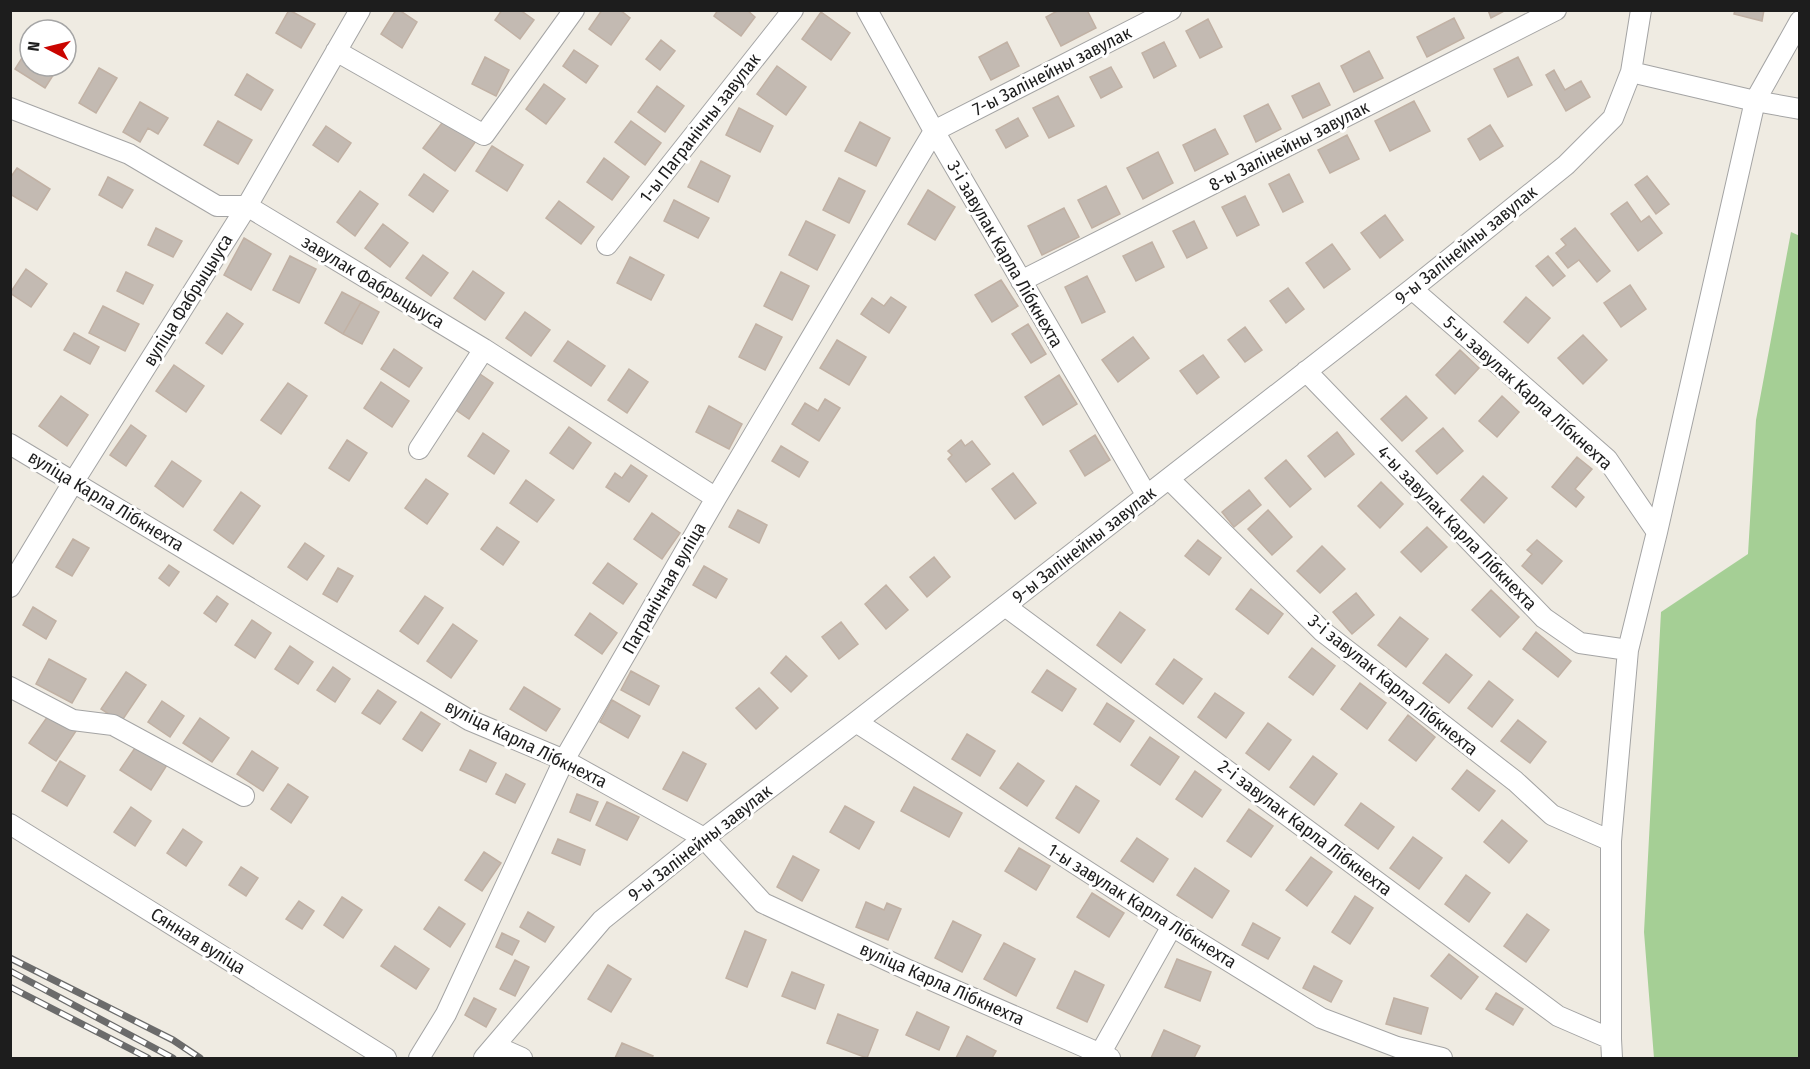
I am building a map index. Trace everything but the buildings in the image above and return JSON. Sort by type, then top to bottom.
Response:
[{"type":"street","name":"вуліца Фабрыцыуса","points":[[10,587],[247,206],[360,10]]},
{"type":"street","points":[[336,51],[484,135],[574,10]]},
{"type":"street","name":"1-ы Пагранічны завулак","points":[[607,245],[793,10]]},
{"type":"street","name":"3-і завулак Карла Лібкнехта","points":[[867,10],[934,131],[1147,496]]},
{"type":"street","name":"7-ы Залінейны завулак","points":[[934,131],[1171,10]]},
{"type":"street","name":"8-ы Залінейны завулак","points":[[1021,281],[1556,10]]},
{"type":"street","name":"9-ы Залінейны завулак","points":[[490,1052],[602,920],[704,838],[1412,290],[1566,165],[1612,117],[1631,72],[1641,10]]},
{"type":"street","points":[[1611,1049],[1611,841],[1628,650],[1755,100],[1800,21]]},
{"type":"street","points":[[1631,72],[1800,109]]},
{"type":"street","points":[[10,108],[129,154],[217,206],[247,206]]},
{"type":"street","name":"Пагранічная вуліца","points":[[419,1059],[446,1014],[564,760],[716,498],[934,131]]},
{"type":"street","name":"завулак Фабрыцыуса","points":[[247,206],[484,349],[716,498]]},
{"type":"street","name":"5-ы завулак Карла Лібкнехта","points":[[1412,290],[1607,459],[1657,532]]},
{"type":"street","points":[[419,448],[484,349]]},
{"type":"street","name":"4-ы завулак Карла Лібкнехта","points":[[1306,371],[1544,618],[1580,643],[1628,650]]},
{"type":"street","name":"вуліца Карла Лібкнехта","points":[[10,444],[469,720],[564,760],[704,838],[763,903],[906,969],[1105,1056]]},
{"type":"street","name":"3-і завулак Карла Лібкнехта","points":[[1169,479],[1322,632],[1515,781],[1552,815],[1611,841]]},
{"type":"street","name":"2-і завулак Карла Лібкнехта","points":[[1005,606],[1558,1016],[1611,1049]]},
{"type":"street","points":[[10,687],[73,720],[113,725],[244,796]]},
{"type":"street","name":"1-ы завулак Карла Лібкнехта","points":[[856,722],[1172,926],[1321,1018],[1397,1047],[1442,1059]]},
{"type":"street","name":"Сянная вуліца","points":[[10,824],[386,1059]]},
{"type":"street","points":[[1105,1056],[1172,926]]},
{"type":"street","points":[[490,1052],[522,1059]]},
{"type":"green space","points":[[1791,232],[1800,236],[1799,1058],[1654,1058],[1644,932],[1661,612],[1748,554],[1756,420]]},
{"type":"railway","points":[[10,958],[173,1040],[200,1058]]},
{"type":"railway","points":[[10,971],[173,1058]]},
{"type":"railway","points":[[10,987],[148,1058]]}]
